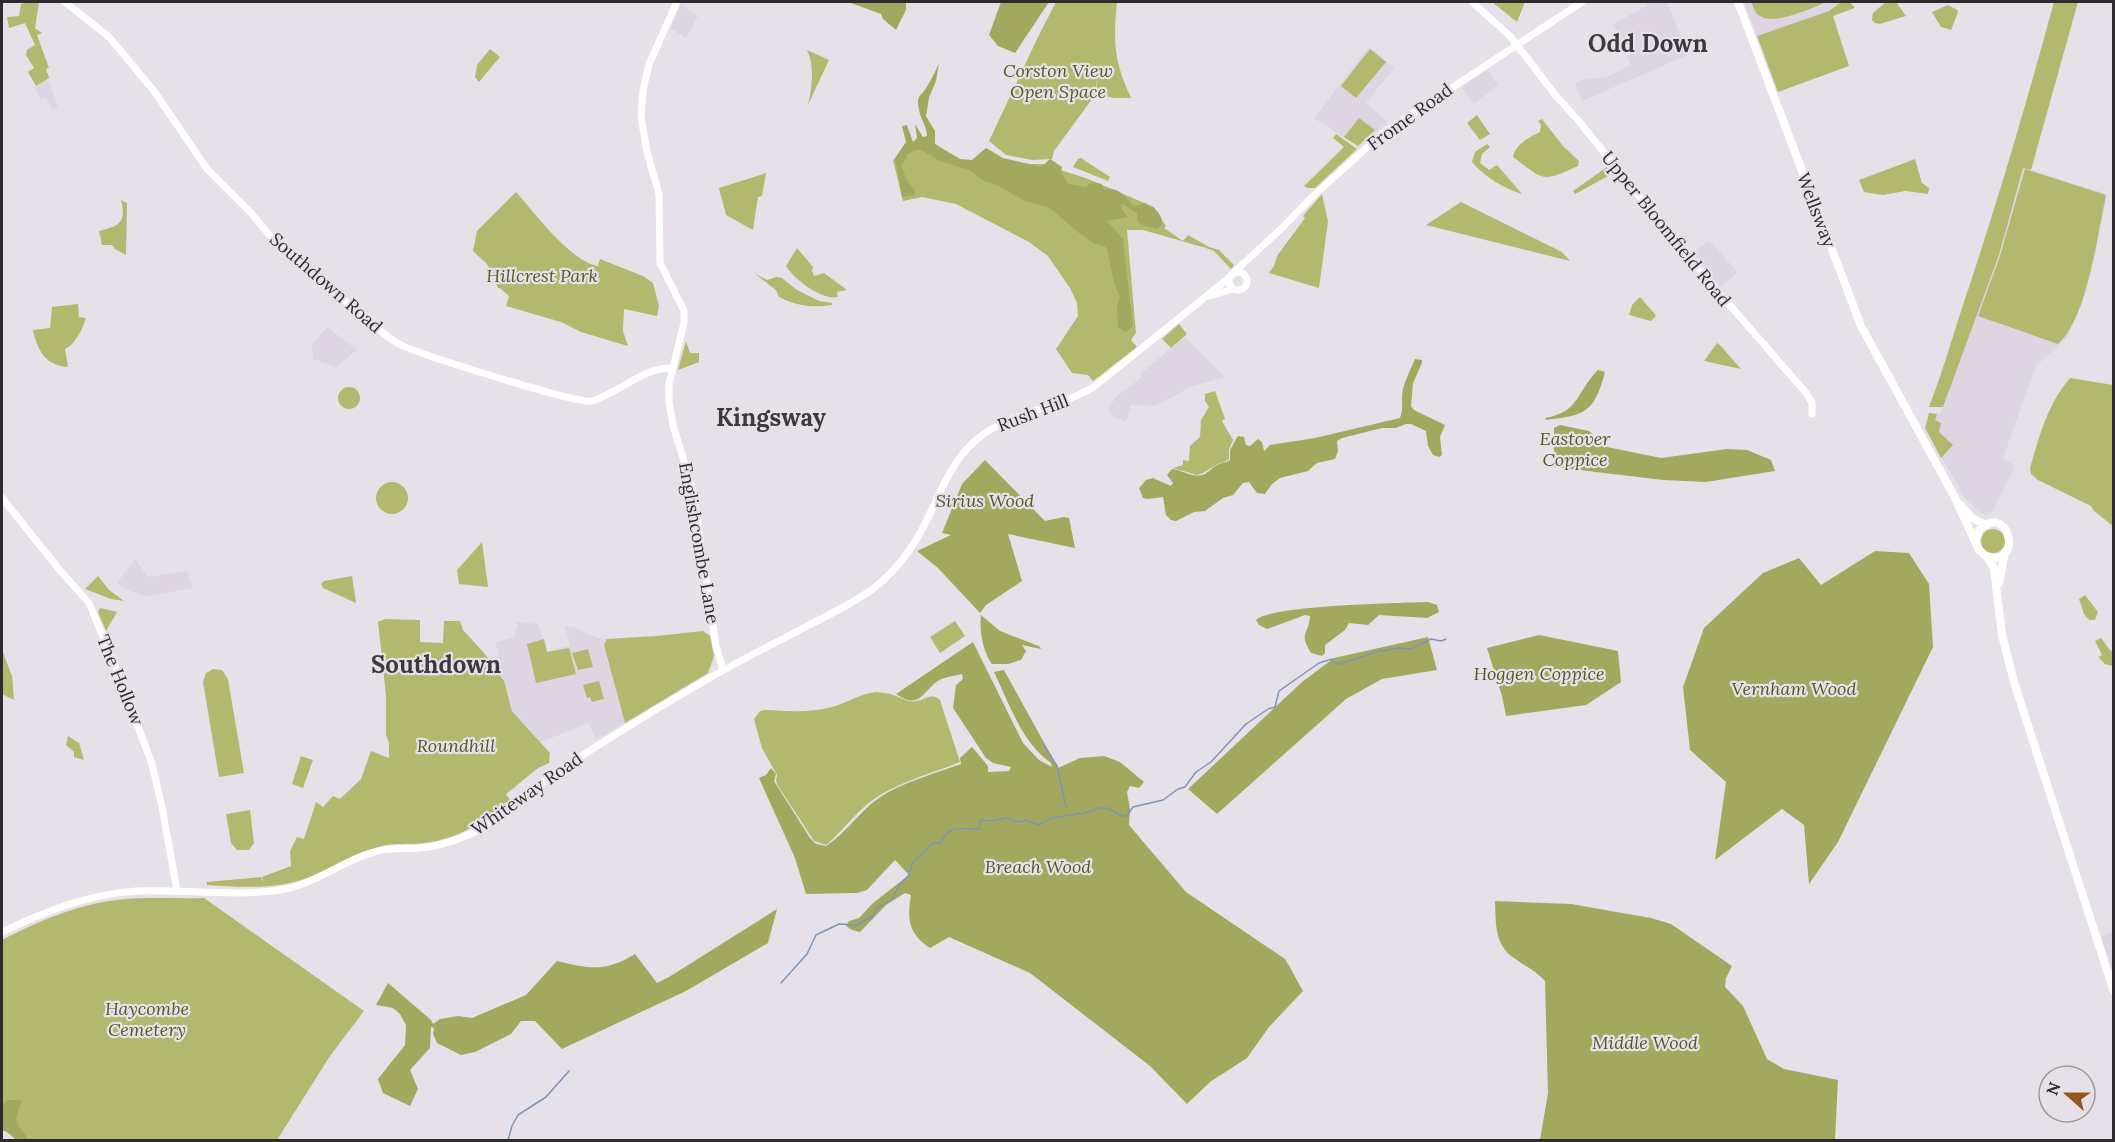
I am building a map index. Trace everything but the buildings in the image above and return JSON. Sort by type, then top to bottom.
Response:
[{"type":"main road","name":"Wellsway","points":[[1738,2],[1858,318],[1953,494]]},
{"type":"main road","points":[[1953,494],[1972,518],[1986,525],[1999,524],[2008,532],[2010,542],[2005,552],[1998,587]]},
{"type":"main road","points":[[1953,494],[1979,550],[1994,568],[2002,635],[2014,682],[2114,992]]},
{"type":"main road","points":[[1976,543],[1979,530],[1986,525]]},
{"type":"main road","points":[[1986,556],[1996,557],[2005,552]]},
{"type":"street","name":"Southdown Road","points":[[65,2],[110,37],[154,91],[207,169],[251,213],[278,245],[399,344],[585,402],[601,398],[661,369],[672,368]]},
{"type":"street","name":"Englishcombe Lane","points":[[677,2],[649,64],[643,90],[641,117],[658,194],[660,263],[684,311],[681,336],[669,384],[669,403],[673,425],[693,491],[716,646],[723,670]]},
{"type":"street","name":"Upper Bloomfield Road","points":[[1472,2],[1517,44],[1557,97],[1688,257],[1807,394],[1812,403],[1812,414]]},
{"type":"street","name":"Frome Road","points":[[1231,275],[1382,134],[1582,2]]},
{"type":"street","name":"Frome Road","points":[[1242,273],[1255,254]]},
{"type":"street","points":[[1237,272],[1242,273],[1247,278],[1246,285],[1240,290],[1233,289],[1229,282],[1231,275],[1237,272]]},
{"type":"street","name":"Rush Hill","points":[[723,670],[870,591],[906,555],[920,533],[952,469],[976,441],[994,427],[1012,418],[1082,394],[1109,377],[1231,275]]},
{"type":"street","name":"Rush Hill","points":[[1198,302],[1233,289]]},
{"type":"street","name":"The Hollow","points":[[2,498],[89,603],[147,748],[162,807],[177,891]]},
{"type":"street","name":"Whiteway Road","points":[[2,932],[76,902],[132,892],[256,892],[284,889],[314,880],[381,850],[433,846],[462,838],[483,826],[617,733],[723,670]]},
{"type":"shaded area","points":[[1646,2],[1667,2],[1688,55],[1582,101],[1575,84],[1584,79],[1605,78],[1631,65],[1613,24],[1647,6]]},
{"type":"shaded area","points":[[1744,2],[1840,2],[1829,11],[1757,36]]},
{"type":"shaded area","points":[[681,4],[698,16],[686,38],[670,28]]},
{"type":"shaded area","points":[[1369,47],[1394,68],[1366,103],[1388,122],[1358,147],[1314,118]]},
{"type":"shaded area","points":[[1487,70],[1498,85],[1474,104],[1461,87]]},
{"type":"shaded area","points":[[48,79],[58,108],[53,109],[45,97],[41,99],[34,87]]},
{"type":"shaded area","points":[[2023,167],[2107,194],[2083,302],[2066,339],[2036,366],[2003,458],[2015,466],[1993,511],[1985,515],[1964,497],[1925,428],[1929,413],[1940,414],[1999,255]]},
{"type":"shaded area","points":[[1709,241],[1738,272],[1721,287],[1691,254]]},
{"type":"shaded area","points":[[327,327],[357,350],[336,367],[313,359],[312,345]]},
{"type":"shaded area","points":[[1185,337],[1225,377],[1193,386],[1155,406],[1131,405],[1126,422],[1116,418],[1108,409],[1116,397],[1142,377],[1140,374]]},
{"type":"shaded area","points":[[135,559],[148,577],[187,571],[193,588],[147,596],[132,592],[117,583]]},
{"type":"shaded area","points":[[515,622],[538,624],[547,651],[570,646],[565,626],[607,639],[703,631],[710,636],[714,656],[708,673],[596,740],[589,723],[541,742],[512,710],[504,680],[487,659],[499,655],[495,643],[514,637],[518,625]]},
{"type":"shaded area","points":[[2114,932],[2113,973],[2101,936]]},
{"type":"green space","points":[[39,2],[35,28],[42,33],[37,35],[49,68],[46,69],[49,78],[36,86],[28,72],[34,68],[26,55],[27,50],[35,45],[25,23],[9,28],[7,17],[19,16],[21,4]]},
{"type":"green space","points":[[848,2],[906,2],[906,10],[896,30],[883,19],[881,14]]},
{"type":"green space","points":[[1001,2],[1049,2],[1015,53],[998,46],[989,35]]},
{"type":"green space","name":"Corston View Open Space","points":[[1056,2],[1117,2],[1116,51],[1121,73],[1131,98],[1113,98],[1096,93],[1100,59],[1095,95],[1054,151],[1052,159],[1032,160],[1006,155],[989,141]]},
{"type":"green space","points":[[1492,2],[1525,2],[1517,22]]},
{"type":"green space","points":[[1751,2],[1827,2],[1772,19],[1757,14]]},
{"type":"green space","points":[[1841,2],[1850,2],[1855,8],[1833,16],[1849,66],[1778,92],[1757,36],[1829,11]]},
{"type":"green space","points":[[1886,2],[1896,2],[1906,16],[1880,24],[1875,23],[1872,20],[1873,13]]},
{"type":"green space","points":[[2054,2],[2078,2],[2031,170],[2023,168],[1999,255],[1943,407],[1929,407],[2001,188]]},
{"type":"green space","points":[[1948,5],[1958,12],[1951,30],[1941,27],[1932,12]]},
{"type":"green space","points":[[490,49],[500,57],[479,82],[475,77],[477,65]]},
{"type":"green space","points":[[1370,49],[1386,62],[1356,98],[1341,86]]},
{"type":"green space","points":[[807,50],[829,60],[808,105],[812,70]]},
{"type":"green space","points":[[939,63],[926,116],[935,131],[935,144],[960,159],[972,160],[986,148],[1003,158],[1041,167],[1050,159],[1062,167],[1061,172],[1068,184],[1085,187],[1093,182],[1102,184],[1104,190],[1117,190],[1134,206],[1145,203],[1159,214],[1162,225],[1157,229],[1141,225],[1137,220],[1137,213],[1122,204],[1122,209],[1128,217],[1107,221],[1123,239],[1133,326],[1126,332],[1118,327],[1117,307],[1120,296],[1106,247],[1093,243],[1050,208],[1023,200],[997,185],[984,181],[969,170],[940,161],[919,149],[908,154],[901,166],[915,191],[914,196],[902,197],[895,158],[906,142],[902,126],[907,125],[913,142],[917,138],[915,124],[923,137],[927,136],[918,99]]},
{"type":"green space","points":[[1477,115],[1490,134],[1480,140],[1467,123]]},
{"type":"green space","points":[[1359,118],[1375,130],[1358,146],[1344,137]]},
{"type":"green space","points":[[1542,119],[1563,146],[1579,161],[1578,166],[1549,177],[1537,174],[1513,157],[1520,145],[1540,132],[1541,125],[1538,121]]},
{"type":"green space","points":[[1336,134],[1357,149],[1315,188],[1307,188],[1304,186],[1344,147],[1333,138]]},
{"type":"green space","points":[[915,143],[960,160],[1003,160],[1043,164],[1088,179],[1154,207],[1166,226],[1164,228],[1183,241],[1188,235],[1219,250],[1234,265],[1231,269],[1214,251],[1206,248],[1143,230],[1127,230],[1136,333],[1131,340],[1137,347],[1093,381],[1088,375],[1072,373],[1056,349],[1078,316],[1077,303],[1070,288],[1048,256],[1029,242],[956,204],[922,197],[903,201],[893,160]]},
{"type":"green space","points":[[1487,144],[1490,147],[1482,154],[1480,163],[1489,170],[1497,165],[1522,194],[1495,181],[1472,162],[1475,152]]},
{"type":"green space","points":[[1081,158],[1110,177],[1108,181],[1073,167]]},
{"type":"green space","points":[[1915,159],[1922,183],[1929,188],[1928,194],[1905,191],[1883,195],[1864,192],[1859,180]]},
{"type":"green space","points":[[1607,167],[1610,175],[1575,194],[1573,191]]},
{"type":"green space","points":[[2025,169],[2106,195],[2084,296],[2077,316],[2058,344],[1978,316],[2000,256]]},
{"type":"green space","points":[[766,173],[762,196],[758,197],[753,230],[726,215],[719,188]]},
{"type":"green space","name":"Hillcrest Park","points":[[516,192],[576,256],[598,266],[600,259],[643,276],[653,283],[659,306],[657,316],[624,309],[623,331],[628,346],[581,332],[561,322],[506,306],[509,296],[498,288],[487,264],[473,251],[477,231]]},
{"type":"green space","points":[[1322,194],[1328,221],[1319,288],[1269,273],[1277,256],[1305,218],[1303,216]]},
{"type":"green space","points":[[121,200],[127,203],[126,255],[112,245],[102,245],[99,231],[120,222],[123,214]]},
{"type":"green space","points":[[1461,202],[1562,252],[1570,261],[1426,225]]},
{"type":"green space","points":[[797,248],[813,267],[814,276],[824,273],[847,290],[837,292],[838,297],[824,296],[802,283],[786,266]]},
{"type":"green space","points":[[754,273],[767,280],[782,278],[797,290],[819,301],[832,303],[832,305],[805,306],[786,300],[779,297],[776,290]]},
{"type":"green space","points":[[1640,297],[1656,316],[1651,321],[1629,315],[1632,305]]},
{"type":"green space","points":[[78,304],[79,317],[86,318],[75,340],[65,349],[68,367],[54,364],[40,350],[33,330],[50,328],[52,307]]},
{"type":"green space","points":[[1179,324],[1187,334],[1171,348],[1162,339]]},
{"type":"green space","points":[[686,341],[690,353],[699,353],[699,362],[678,370]]},
{"type":"green space","points":[[1717,343],[1720,345],[1741,369],[1704,361]]},
{"type":"green space","points":[[1415,359],[1422,360],[1422,363],[1413,383],[1411,406],[1414,410],[1445,425],[1440,437],[1442,455],[1439,457],[1433,455],[1428,446],[1426,431],[1406,424],[1342,438],[1337,441],[1338,451],[1335,459],[1317,463],[1308,471],[1280,478],[1265,494],[1257,493],[1249,482],[1243,483],[1233,495],[1223,498],[1205,511],[1194,512],[1176,521],[1166,515],[1163,497],[1143,498],[1139,488],[1146,480],[1153,478],[1171,486],[1173,483],[1167,475],[1172,469],[1200,475],[1230,460],[1230,450],[1238,436],[1244,437],[1246,445],[1250,446],[1258,439],[1262,442],[1264,451],[1270,445],[1315,438],[1400,418],[1403,388]]},
{"type":"green space","points":[[1598,370],[1605,372],[1601,386],[1592,404],[1586,410],[1570,416],[1546,420],[1545,418],[1565,411],[1571,406]]},
{"type":"green space","points":[[2070,378],[2113,385],[2113,526],[2091,506],[2038,480],[2031,474],[2030,468],[2045,421],[2055,399]]},
{"type":"green space","points":[[349,387],[357,390],[360,398],[357,406],[349,409],[341,406],[338,398],[341,390]]},
{"type":"green space","points":[[1215,391],[1225,419],[1222,421],[1233,440],[1229,450],[1229,459],[1197,475],[1173,468],[1183,465],[1183,460],[1189,461],[1190,446],[1200,437],[1201,420],[1209,407],[1205,401],[1205,394]]},
{"type":"green space","points":[[1929,413],[1937,414],[1935,420],[1941,423],[1939,432],[1953,445],[1941,458],[1925,428]]},
{"type":"green space","name":"Eastover Coppice","points":[[1560,425],[1589,431],[1607,447],[1661,458],[1727,449],[1747,450],[1771,460],[1775,471],[1706,482],[1663,480],[1554,467],[1554,428]]},
{"type":"green space","name":"Sirius Wood","points":[[985,460],[1045,521],[1069,518],[1075,548],[1008,534],[1022,581],[986,605],[980,613],[938,568],[917,551],[951,535],[942,533],[962,484]]},
{"type":"green space","points":[[392,482],[403,487],[408,498],[403,509],[392,514],[381,509],[376,498],[381,487]]},
{"type":"green space","points":[[1993,529],[2002,532],[2005,541],[2002,550],[1993,553],[1984,550],[1981,541],[1984,532]]},
{"type":"green space","points":[[482,542],[488,587],[459,584],[457,570]]},
{"type":"green space","name":"Vernham Wood","points":[[1875,551],[1909,553],[1929,584],[1933,647],[1838,842],[1809,884],[1804,825],[1782,809],[1715,860],[1726,782],[1690,750],[1683,687],[1704,628],[1763,573],[1799,558],[1821,585]]},
{"type":"green space","points":[[98,576],[109,590],[124,601],[111,599],[85,589]]},
{"type":"green space","points":[[352,576],[356,603],[323,588],[321,584],[324,581]]},
{"type":"green space","points":[[2085,595],[2098,612],[2095,620],[2089,620],[2084,614],[2079,599]]},
{"type":"green space","points":[[1428,602],[1437,605],[1439,612],[1427,618],[1379,615],[1368,625],[1349,623],[1345,630],[1325,645],[1325,653],[1322,656],[1311,653],[1305,641],[1310,616],[1305,615],[1267,629],[1259,625],[1256,620],[1285,611],[1310,608]]},
{"type":"green space","points":[[100,608],[117,612],[106,631],[98,612]]},
{"type":"green space","points":[[981,615],[1000,631],[1039,646],[1041,649],[1022,645],[1026,651],[1021,660],[1008,664],[992,664],[982,641]]},
{"type":"green space","name":"Roundhill","points":[[385,619],[420,620],[420,642],[443,643],[444,621],[460,621],[463,630],[485,654],[504,681],[512,711],[550,753],[549,763],[538,768],[506,794],[511,801],[501,809],[471,828],[438,841],[379,847],[295,882],[258,887],[207,885],[207,882],[261,877],[264,883],[262,877],[291,866],[290,851],[297,837],[304,839],[316,802],[323,807],[333,796],[340,799],[361,779],[371,751],[389,758],[389,743],[386,735],[386,695],[378,622]]},
{"type":"green space","points":[[955,621],[965,636],[940,653],[930,637]]},
{"type":"green space","points":[[703,631],[710,636],[714,656],[708,673],[625,723],[604,645],[607,639]]},
{"type":"green space","name":"Hoggen Coppice","points":[[1539,635],[1618,651],[1621,682],[1586,705],[1506,716],[1487,648]]},
{"type":"green space","points":[[1428,637],[1437,670],[1382,679],[1346,699],[1217,814],[1188,789],[1302,682],[1334,658]]},
{"type":"green space","points":[[2101,638],[2113,652],[2113,666],[2105,664],[2098,657],[2102,655],[2095,641]]},
{"type":"green space","points":[[544,639],[547,652],[569,648],[576,674],[536,683],[527,644]]},
{"type":"green space","name":"Breach Wood","points":[[973,642],[1023,743],[1039,760],[1052,767],[1051,763],[1041,755],[1024,734],[994,672],[1004,670],[1058,768],[1080,758],[1104,756],[1120,762],[1144,782],[1139,788],[1130,786],[1127,792],[1130,809],[1129,825],[1186,892],[1285,959],[1303,991],[1269,1027],[1247,1058],[1210,1082],[1187,1104],[1150,1066],[1030,973],[949,937],[930,948],[913,931],[909,919],[911,895],[905,893],[886,905],[860,932],[846,926],[849,921],[859,918],[873,903],[909,875],[895,860],[867,890],[857,893],[806,894],[795,858],[759,778],[766,775],[771,768],[776,774],[774,781],[810,838],[816,844],[826,846],[881,797],[914,781],[961,764],[960,758],[972,747],[988,766],[988,772],[1009,771],[1011,767],[993,763],[986,758],[953,708],[956,685],[963,679],[962,674],[938,681],[918,699],[909,700],[896,694]]},
{"type":"green space","points":[[588,649],[593,667],[578,670],[572,653]]},
{"type":"green space","points":[[2,650],[12,676],[14,700],[2,694]]},
{"type":"green space","points":[[213,669],[222,670],[228,679],[244,773],[219,777],[203,682],[206,673]]},
{"type":"green space","points":[[599,681],[604,699],[592,702],[590,697],[587,698],[583,685]]},
{"type":"green space","points":[[877,692],[910,701],[931,696],[940,700],[960,762],[880,795],[864,807],[826,845],[814,841],[778,786],[777,775],[762,748],[754,719],[760,711],[824,709]]},
{"type":"green space","points":[[68,736],[79,743],[84,760],[74,757],[74,752],[66,745]]},
{"type":"green space","points":[[301,756],[313,760],[303,788],[292,784]]},
{"type":"green space","points":[[250,810],[254,843],[249,850],[237,850],[231,843],[226,814]]},
{"type":"green space","name":"Haycombe Cemetery","points":[[135,898],[204,898],[364,1011],[330,1056],[277,1140],[16,1140],[2,1128],[2,940],[46,919],[93,904]]},
{"type":"green space","name":"Middle Wood","points":[[1495,901],[1571,904],[1651,918],[1671,924],[1732,966],[1726,978],[1725,987],[1743,1006],[1767,1059],[1784,1069],[1838,1080],[1835,1140],[1540,1140],[1548,1093],[1545,981],[1507,953],[1503,947],[1497,932]]},
{"type":"green space","points":[[777,909],[768,943],[686,991],[562,1049],[535,1021],[521,1021],[511,1034],[475,1052],[461,1055],[437,1043],[433,1034],[434,1028],[431,1027],[430,1048],[410,1070],[418,1089],[410,1106],[383,1093],[378,1079],[405,1045],[406,1025],[400,1014],[393,1008],[376,1005],[388,983],[433,1024],[440,1019],[458,1016],[472,1018],[526,995],[557,961],[597,967],[615,964],[635,954],[657,983]]},
{"type":"green space","points":[[7,1100],[22,1101],[16,1119],[18,1126],[29,1140],[18,1140],[2,1130],[2,1105]]},
{"type":"waterway","points":[[781,983],[807,954],[816,935],[839,924],[857,925],[873,916],[878,907],[893,898],[899,885],[909,875],[913,862],[933,843],[941,843],[947,833],[952,830],[979,829],[981,820],[992,821],[1007,818],[1018,822],[1027,820],[1038,825],[1052,818],[1100,808],[1107,808],[1122,816],[1127,816],[1133,807],[1163,800],[1178,789],[1185,787],[1196,772],[1211,762],[1246,724],[1268,709],[1275,707],[1279,691],[1319,663],[1332,659],[1336,664],[1340,664],[1376,652],[1398,648],[1411,649],[1431,639],[1441,641],[1446,639]]},
{"type":"waterway","points":[[1044,745],[1057,766],[1066,807]]},
{"type":"waterway","points":[[508,1140],[518,1115],[546,1097],[569,1071]]},
{"type":"district","name":"Odd Down","points":[[1648,44]]},
{"type":"district","name":"Kingsway","points":[[771,418]]},
{"type":"district","name":"Southdown","points":[[436,665]]}]
